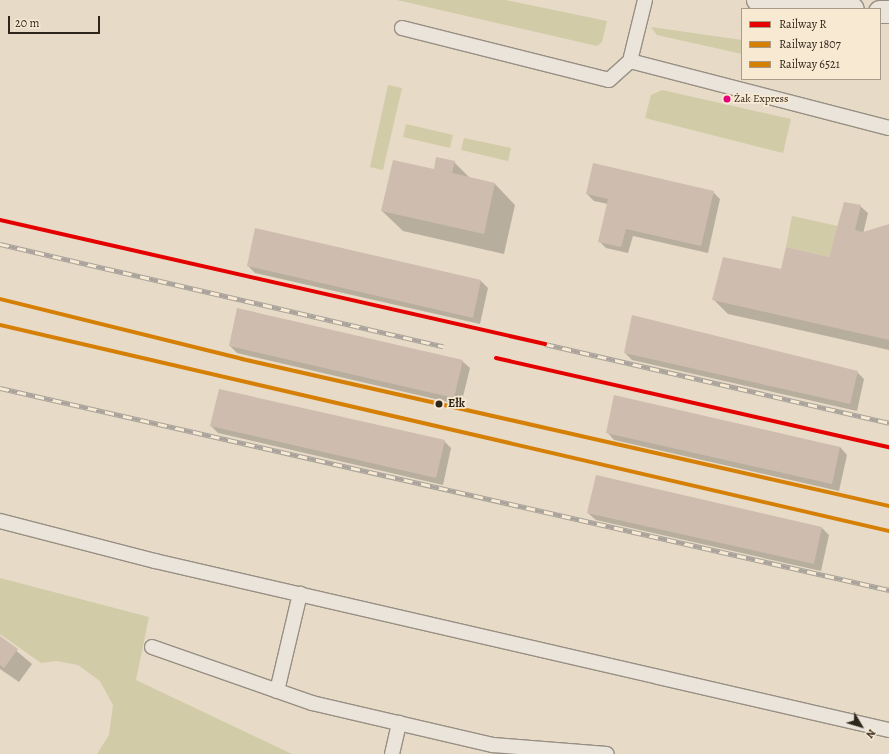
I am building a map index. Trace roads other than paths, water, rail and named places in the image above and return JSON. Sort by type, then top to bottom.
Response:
[{"type":"street","points":[[758,0],[842,8]]},
{"type":"lane","points":[[402,28],[609,80],[630,61],[645,0]]},
{"type":"lane","points":[[630,61],[889,128]]},
{"type":"lane","points":[[0,521],[300,594],[889,730]]},
{"type":"lane","points":[[277,691],[300,594]]},
{"type":"lane","points":[[152,647],[312,703],[494,745],[607,754]]},
{"type":"lane","points":[[392,754],[399,723]]},
{"type":"railway","points":[[0,244],[443,346]]},
{"type":"railway","points":[[545,344],[889,423]]},
{"type":"railway","points":[[0,388],[889,590]]},
{"type":"rail line","name":"R","points":[[0,220],[545,344]]},
{"type":"rail line","name":"1807","points":[[0,299],[242,359],[889,506]]},
{"type":"rail line","name":"6521","points":[[0,325],[889,531]]},
{"type":"rail line","name":"R","points":[[496,358],[889,447]]},
{"type":"place","name":"Żak Express","points":[[727,99]]},
{"type":"place","name":"Ełk","points":[[439,404]]}]
